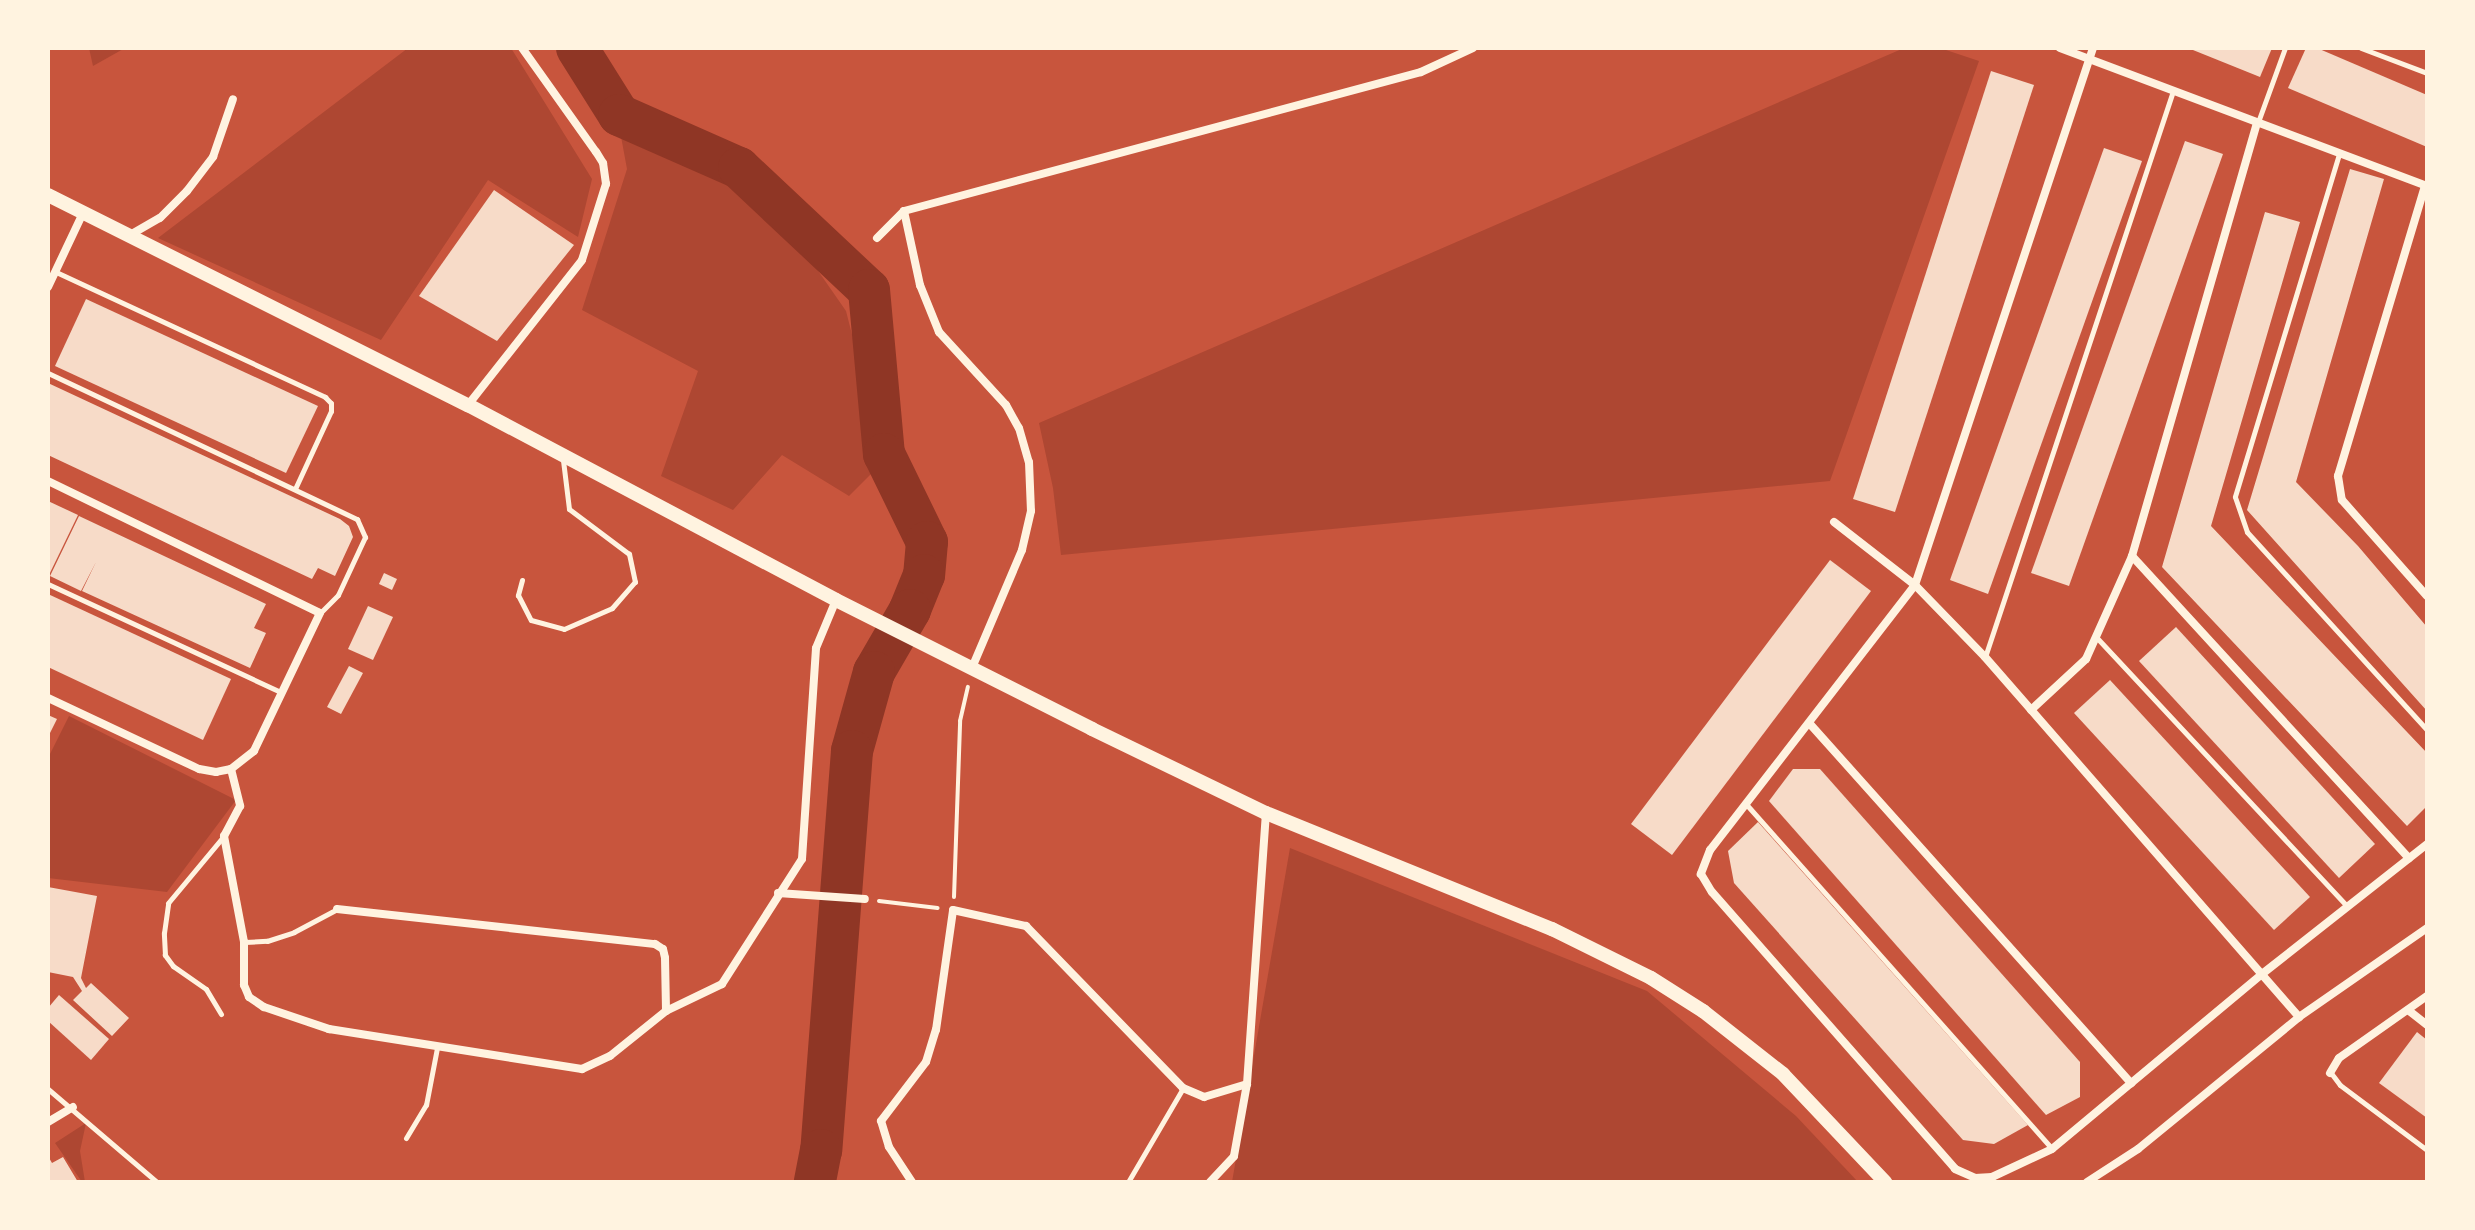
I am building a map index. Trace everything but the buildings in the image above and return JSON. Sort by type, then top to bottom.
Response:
[{"type":"main road","points":[[48,195],[468,405],[928,647],[1266,813],[1552,929],[1651,978],[1703,1011],[1783,1074],[1885,1182]]},
{"type":"street","points":[[468,405],[582,260],[606,184],[603,163],[522,48]]},
{"type":"street","points":[[877,238],[904,211],[1421,72],[1473,48]]},
{"type":"street","points":[[2060,48],[2091,53],[2173,90],[2426,186],[2338,476],[2342,500],[2427,596]]},
{"type":"street","points":[[2091,53],[1915,585],[1710,850],[1701,874],[1712,892],[1955,1169],[1975,1178],[1992,1177],[2052,1149],[2262,974],[2427,844]]},
{"type":"street","points":[[129,236],[160,218],[205,168],[213,157],[233,99]]},
{"type":"street","points":[[2031,710],[2086,659],[2098,639],[2132,556],[2257,123]]},
{"type":"street","points":[[904,211],[920,285],[939,332],[1006,405],[1019,428],[1029,462],[1031,511],[1022,550],[972,668]]},
{"type":"street","points":[[48,287],[83,213]]},
{"type":"street","points":[[48,481],[320,613],[254,751],[231,769],[199,769],[48,698]]},
{"type":"street","points":[[1834,522],[1915,585],[1985,657],[2299,1017]]},
{"type":"street","points":[[2132,556],[2409,858]]},
{"type":"street","points":[[231,769],[240,806],[224,836],[244,942],[244,985],[249,997],[264,1007],[329,1029],[582,1069],[610,1056],[666,1011],[722,984],[802,859],[816,648],[836,600]]},
{"type":"street","points":[[1810,724],[2131,1083]]},
{"type":"street","points":[[1210,1182],[1234,1156],[1247,1084],[1266,813]]},
{"type":"street","points":[[778,893],[865,899]]},
{"type":"street","points":[[337,909],[655,944],[663,949],[665,958],[666,1011]]},
{"type":"street","points":[[912,1182],[889,1147],[881,1121],[926,1062],[936,1030],[953,910],[1026,926],[1183,1088],[1204,1097],[1247,1084]]},
{"type":"street","points":[[2087,1182],[2138,1149],[2299,1017],[2427,928]]},
{"type":"street","points":[[2330,1073],[2339,1058],[2427,996]]},
{"type":"street","points":[[2408,1010],[2427,1025]]},
{"type":"street","points":[[48,1122],[73,1107]]},
{"type":"lane","points":[[2257,123],[2285,48]]},
{"type":"lane","points":[[2361,48],[2427,73]]},
{"type":"lane","points":[[1985,657],[2173,90]]},
{"type":"lane","points":[[2340,154],[2235,497],[2247,532],[2427,730]]},
{"type":"lane","points":[[55,272],[325,397],[331,403],[331,411],[295,489]]},
{"type":"lane","points":[[48,373],[357,519],[365,537],[338,595],[320,613]]},
{"type":"lane","points":[[522,580],[518,595],[531,620],[564,629],[612,608],[635,582],[629,554],[569,509],[562,455]]},
{"type":"lane","points":[[48,584],[282,692]]},
{"type":"lane","points":[[2098,639],[2347,907]]},
{"type":"lane","points":[[1746,804],[2052,1149]]},
{"type":"lane","points":[[221,1014],[206,989],[173,966],[165,955],[164,933],[168,903],[224,836]]},
{"type":"lane","points":[[244,942],[267,941],[294,932],[337,909]]},
{"type":"lane","points":[[406,1138],[426,1105],[437,1048]]},
{"type":"lane","points":[[2330,1073],[2340,1085],[2427,1150]]},
{"type":"lane","points":[[1128,1182],[1183,1088]]},
{"type":"lane","points":[[48,1089],[73,1107],[157,1182]]},
{"type":"path","points":[[865,899],[953,910],[960,721],[972,668]]},
{"type":"shaded area","points":[[89,48],[125,48],[93,66]]},
{"type":"shaded area","points":[[408,48],[511,48],[592,179],[578,237],[488,180],[381,340],[158,238]]},
{"type":"shaded area","points":[[1904,48],[1940,48],[1979,61],[1830,481],[1061,555],[1053,488],[1039,423]]},
{"type":"shaded area","points":[[620,131],[736,185],[814,265],[846,311],[864,382],[875,470],[849,496],[782,455],[733,510],[661,476],[698,371],[582,310],[627,169]]},
{"type":"shaded area","points":[[69,716],[236,800],[167,892],[48,878],[48,758]]},
{"type":"shaded area","points":[[1290,848],[1647,991],[1796,1116],[1858,1182],[1232,1182]]},
{"type":"shaded area","points":[[86,1123],[80,1151],[85,1182],[82,1182],[55,1143]]},
{"type":"waterway","points":[[577,48],[619,115],[739,168],[869,290],[884,454],[927,542],[924,575],[910,610],[874,672],[852,751],[821,1150],[815,1182]]}]
